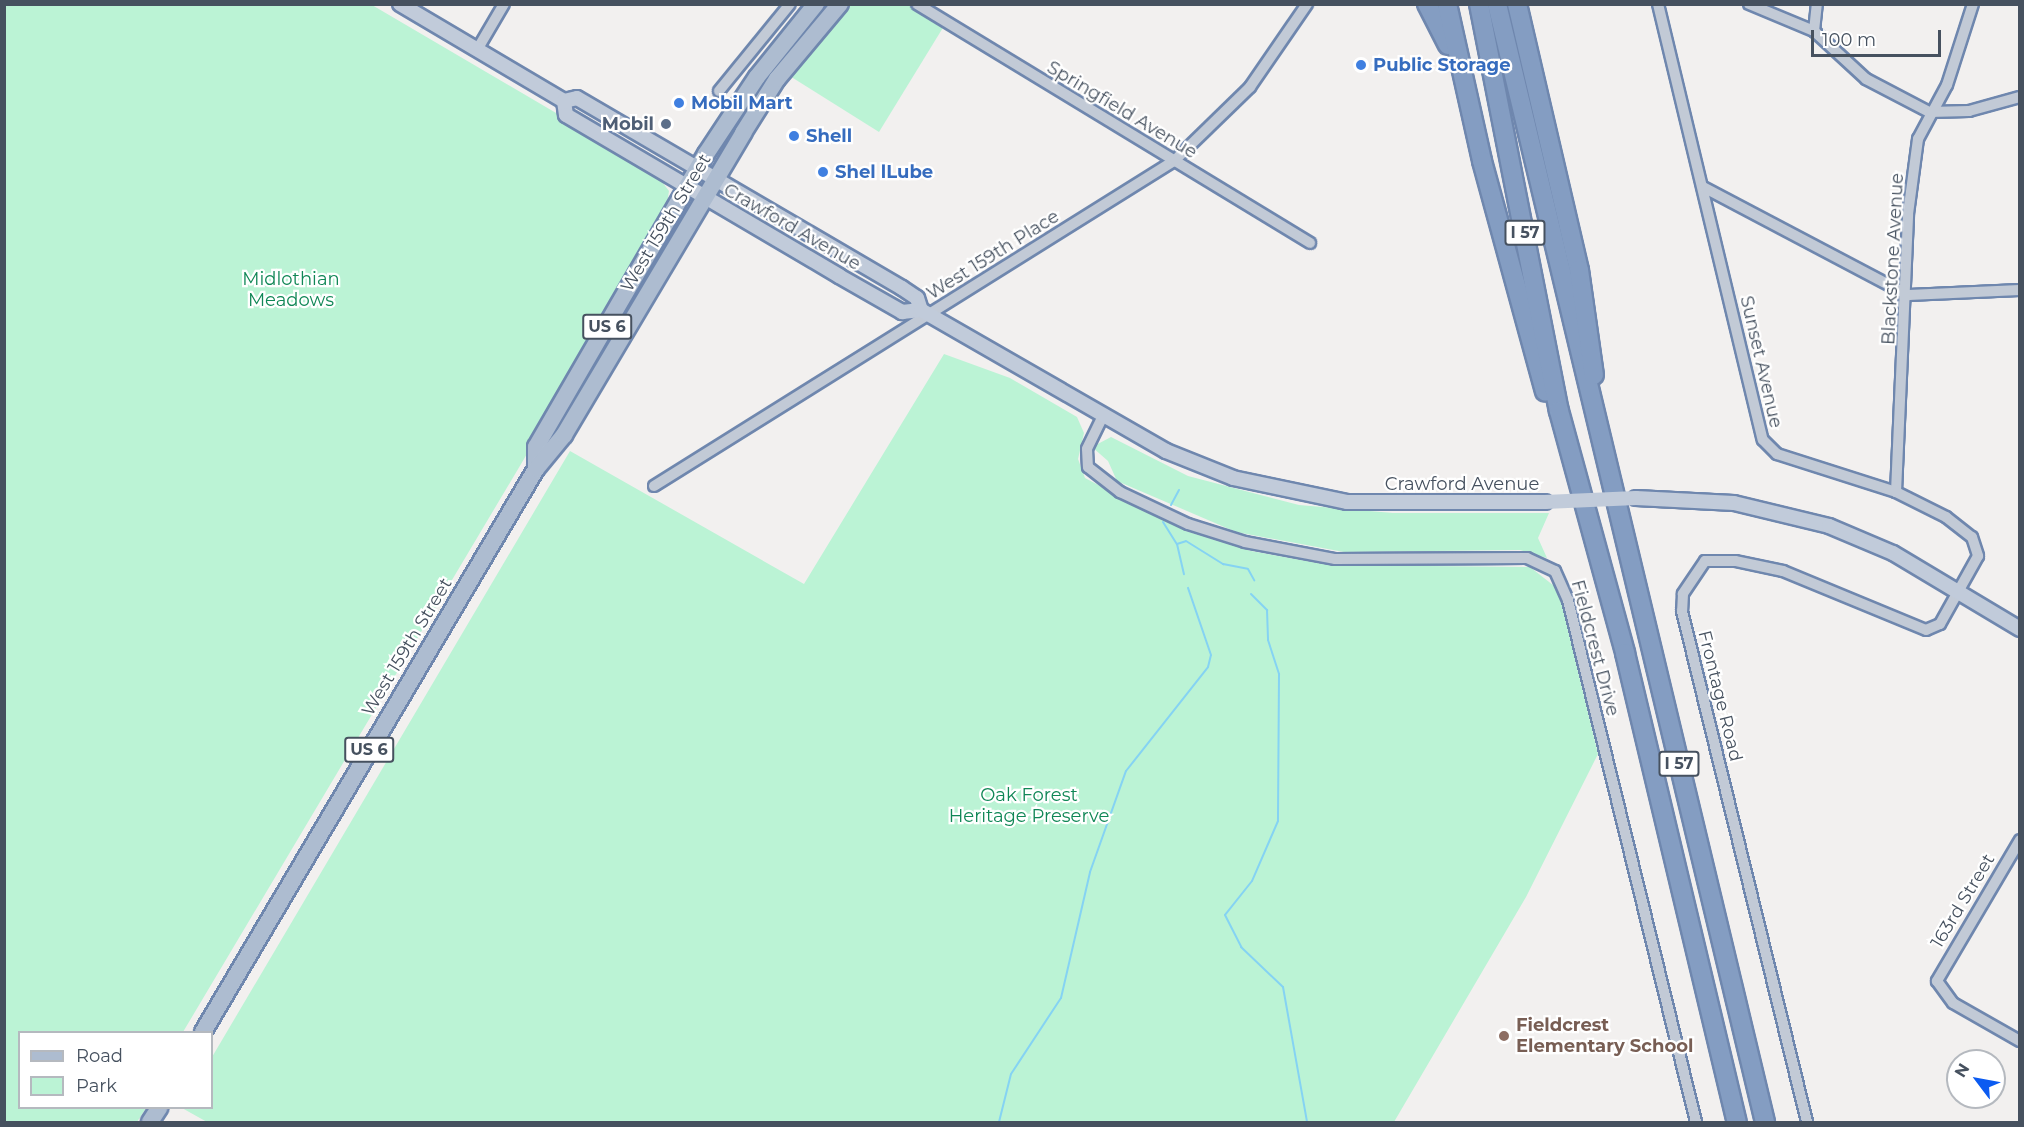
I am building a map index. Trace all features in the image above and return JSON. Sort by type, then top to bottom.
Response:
[{"type":"highway","points":[[1426,4],[1443,32],[1473,122]]},
{"type":"highway","points":[[1447,4],[1473,122],[1548,403],[1573,460]]},
{"type":"highway","name":"I 57","points":[[1479,4],[1573,460],[1737,1122]]},
{"type":"highway","name":"I 57","points":[[1497,4],[1766,1122]]},
{"type":"highway","points":[[1519,4],[1579,270],[1595,365],[1593,406]]},
{"type":"main road","name":"Crawford Avenue","points":[[400,4],[564,101],[577,98],[698,168],[917,297],[925,312]]},
{"type":"main road","name":"West 159th Street","points":[[536,469],[536,447],[698,168],[757,77],[816,4]]},
{"type":"main road","name":"West 159th Street","points":[[204,1031],[536,469],[564,435],[715,178],[777,79],[840,4]]},
{"type":"main road","name":"Crawford Avenue","points":[[564,101],[566,115],[902,312],[925,312],[1102,418],[1185,459],[1289,494],[1347,502],[1545,502],[1636,498],[1725,502],[1798,517],[1893,553],[2019,629]]},
{"type":"main road","points":[[150,1122],[158,1109]]},
{"type":"street","points":[[477,50],[504,4]]},
{"type":"street","points":[[719,91],[790,4]]},
{"type":"street","name":"Springfield Avenue","points":[[917,4],[1310,243]]},
{"type":"street","name":"West 159th Place","points":[[654,486],[925,312],[1174,160],[1250,87],[1307,4]]},
{"type":"street","name":"Sunset Avenue","points":[[1658,4],[1763,440],[1777,454],[1896,492],[1972,537],[1978,556],[1959,592]]},
{"type":"street","points":[[1749,4],[1814,31],[1866,79],[1929,112],[1969,111],[2019,97]]},
{"type":"street","points":[[1814,31],[1816,4]]},
{"type":"street","name":"Blackstone Avenue","points":[[1896,492],[1908,296],[1908,214],[1918,140],[1929,112],[1947,85],[1973,4]]},
{"type":"street","points":[[1703,187],[1908,296],[2019,290]]},
{"type":"street","name":"Fieldcrest Drive","points":[[1102,418],[1087,449],[1088,466],[1119,492],[1188,524],[1245,542],[1335,559],[1527,558],[1555,571],[1566,593],[1696,1122]]},
{"type":"street","name":"Frontage Road","points":[[1807,1122],[1682,611],[1683,594],[1705,561],[1735,561],[1783,571],[1926,630],[1941,624],[1959,592]]},
{"type":"street","name":"163rd Street","points":[[2019,840],[1937,981],[1939,991],[1953,1003],[2019,1041]]},
{"type":"green space","name":"Midlothian Meadows","points":[[5,5],[372,5],[653,170],[669,191],[666,210],[524,459],[184,1031],[18,1031],[18,1109],[145,1109],[137,1122],[5,1122]]},
{"type":"green space","points":[[845,5],[909,5],[944,26],[879,132],[785,73]]},
{"type":"green space","name":"Oak Forest Heritage Preserve","points":[[944,354],[1010,378],[1077,417],[1084,433],[1078,459],[1085,478],[1186,531],[1251,551],[1329,565],[1530,567],[1558,589],[1598,754],[1526,897],[1394,1122],[207,1122],[184,1109],[213,1109],[213,1055],[570,451],[804,584]]},
{"type":"green space","points":[[1111,437],[1188,476],[1299,505],[1393,513],[1549,513],[1538,538],[1547,558],[1520,550],[1344,552],[1236,532],[1117,481],[1108,461],[1092,447]]},
{"type":"waterway","points":[[1171,505],[1179,490]]},
{"type":"waterway","points":[[1163,522],[1177,544],[1184,574]]},
{"type":"waterway","points":[[1177,544],[1186,541],[1223,564],[1248,569],[1254,580]]},
{"type":"waterway","points":[[999,1122],[1011,1074],[1061,998],[1090,872],[1126,771],[1208,667],[1211,655],[1188,588]]},
{"type":"waterway","points":[[1251,594],[1267,610],[1268,640],[1279,674],[1278,821],[1252,881],[1225,915],[1241,947],[1283,987],[1307,1122]]},
{"type":"place","name":"Public Storage","points":[[1361,65]]},
{"type":"place","name":"Mobil Mart","points":[[679,103]]},
{"type":"place","name":"Mobil","points":[[666,124]]},
{"type":"place","name":"Shell","points":[[794,136]]},
{"type":"place","name":"Shel lLube","points":[[823,172]]},
{"type":"place","name":"Fieldcrest Elementary School","points":[[1504,1036]]}]
